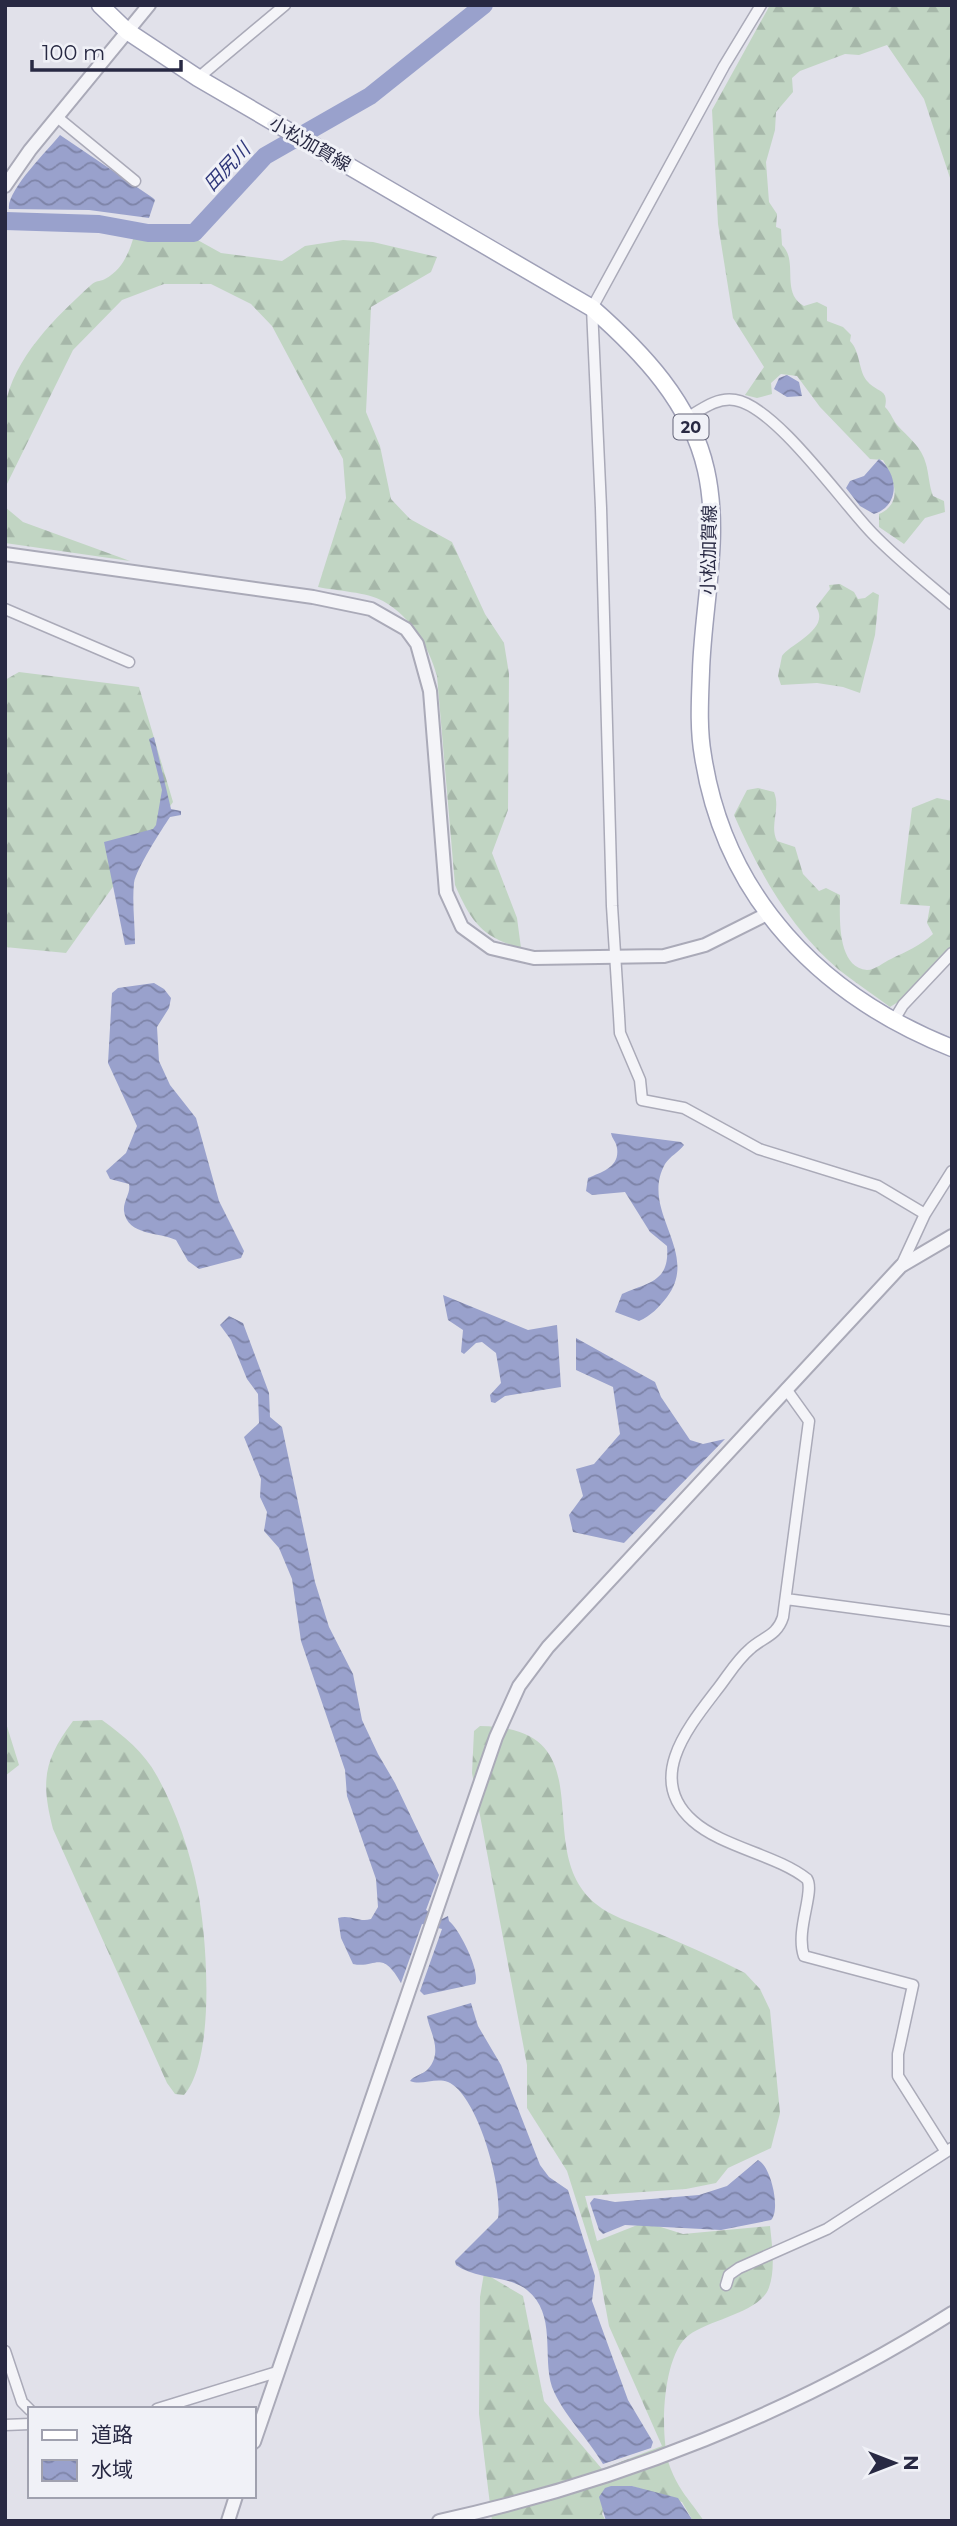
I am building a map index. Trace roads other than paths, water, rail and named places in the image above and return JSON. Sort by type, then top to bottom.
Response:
[{"type":"main road","name":"小松加賀線","points":[[100,5],[127,30],[198,78],[592,308],[630,342],[662,380],[687,418],[706,470],[712,512],[710,583],[701,668],[702,755],[727,836],[767,914],[788,941],[817,968],[894,1020],[950,1042]]},
{"type":"street","points":[[5,186],[57,117],[149,5]]},
{"type":"street","points":[[198,78],[285,5]]},
{"type":"street","points":[[761,5],[720,74],[592,308],[601,508],[612,906],[618,959],[620,1032],[640,1080],[642,1100],[684,1108],[759,1149],[878,1186],[925,1214]]},
{"type":"street","points":[[57,117],[135,181]]},
{"type":"street","points":[[687,418],[715,401],[736,400],[752,406],[792,441],[874,536],[952,604]]},
{"type":"street","points":[[5,554],[313,597],[371,608],[406,629],[418,644],[426,668],[446,892],[456,920],[469,933],[504,953],[534,958],[664,957],[705,945],[767,914]]},
{"type":"street","points":[[5,609],[129,662]]},
{"type":"street","points":[[894,1020],[903,1005],[952,953]]},
{"type":"street","points":[[901,1266],[925,1214],[952,1171]]},
{"type":"street","points":[[256,2436],[496,1737],[519,1686],[533,1664],[901,1266],[952,1236]]},
{"type":"street","points":[[726,2285],[729,2275],[739,2268],[827,2229],[949,2150],[898,2076],[898,2054],[913,1985],[804,1955],[800,1937],[810,1888],[807,1879],[700,1828],[674,1798],[672,1765],[682,1738],[734,1665],[752,1647],[776,1632],[786,1599],[809,1421],[786,1389]]},
{"type":"street","points":[[786,1599],[952,1621]]},
{"type":"street","points":[[439,2521],[633,2468],[840,2377],[899,2346],[952,2313]]},
{"type":"street","points":[[5,2351],[22,2402],[28,2408]]},
{"type":"street","points":[[164,2407],[278,2372]]},
{"type":"street","points":[[5,2425],[28,2424]]},
{"type":"street","points":[[228,2521],[235,2498]]},
{"type":"water","points":[[60,135],[153,198],[155,200],[149,218],[89,210],[9,209],[14,192]]},
{"type":"water","points":[[787,375],[799,382],[802,396],[787,397],[774,389],[779,378]]},
{"type":"water","points":[[879,459],[890,472],[894,488],[889,504],[874,514],[860,506],[846,488],[850,481],[864,476]]},
{"type":"water","points":[[154,737],[171,809],[181,811],[181,815],[170,817],[139,868],[133,898],[135,944],[125,945],[104,842],[153,829],[156,825],[162,790],[149,739]]},
{"type":"water","points":[[154,983],[164,989],[171,998],[169,1008],[157,1027],[159,1061],[170,1085],[196,1118],[219,1201],[244,1251],[241,1258],[199,1269],[188,1261],[176,1240],[145,1232],[131,1225],[124,1211],[129,1184],[110,1179],[106,1171],[126,1153],[137,1126],[108,1063],[112,993],[118,988]]},
{"type":"water","points":[[611,1133],[681,1142],[684,1145],[665,1164],[659,1181],[659,1198],[677,1264],[676,1280],[661,1304],[639,1321],[615,1312],[622,1294],[649,1283],[661,1274],[667,1258],[667,1246],[650,1232],[625,1192],[592,1195],[586,1191],[588,1178],[609,1168],[616,1160],[617,1148]]},
{"type":"water","points":[[443,1295],[528,1330],[557,1325],[561,1387],[505,1396],[495,1403],[491,1402],[490,1395],[501,1383],[496,1353],[482,1342],[476,1343],[464,1354],[461,1352],[463,1330],[448,1320]]},
{"type":"water","points":[[229,1316],[243,1323],[269,1393],[270,1417],[282,1427],[315,1582],[329,1627],[353,1674],[362,1720],[439,1875],[426,1910],[442,1919],[448,1916],[472,1961],[475,1984],[424,1995],[420,1991],[442,1929],[422,1924],[401,1983],[394,1972],[383,1963],[353,1964],[341,1938],[338,1918],[371,1919],[378,1907],[376,1879],[347,1796],[345,1770],[301,1641],[292,1579],[279,1548],[264,1531],[267,1512],[260,1497],[261,1479],[244,1437],[259,1423],[258,1394],[247,1379],[231,1340],[220,1325]]},
{"type":"water","points":[[576,1338],[655,1382],[661,1397],[690,1440],[703,1444],[725,1439],[624,1543],[573,1532],[569,1515],[583,1496],[576,1469],[594,1464],[620,1434],[613,1387],[576,1370]]},
{"type":"water","points":[[471,2003],[478,2026],[501,2065],[540,2165],[549,2177],[568,2190],[595,2276],[592,2301],[628,2400],[653,2442],[651,2448],[603,2464],[562,2407],[552,2387],[545,2323],[536,2300],[519,2285],[473,2273],[456,2265],[455,2261],[498,2218],[497,2186],[492,2165],[478,2123],[459,2090],[443,2081],[410,2081],[428,2069],[435,2055],[427,2016]]},
{"type":"water","points":[[758,2160],[767,2171],[773,2188],[775,2207],[771,2220],[721,2230],[625,2225],[603,2234],[599,2230],[590,2203],[594,2198],[615,2202],[699,2195],[727,2186]]},
{"type":"water","points":[[632,2486],[678,2498],[693,2521],[606,2521],[599,2497],[605,2488]]},
{"type":"waterway","name":"田尻川","points":[[5,221],[99,224],[148,233],[194,233],[265,156],[370,96],[484,5]]}]
